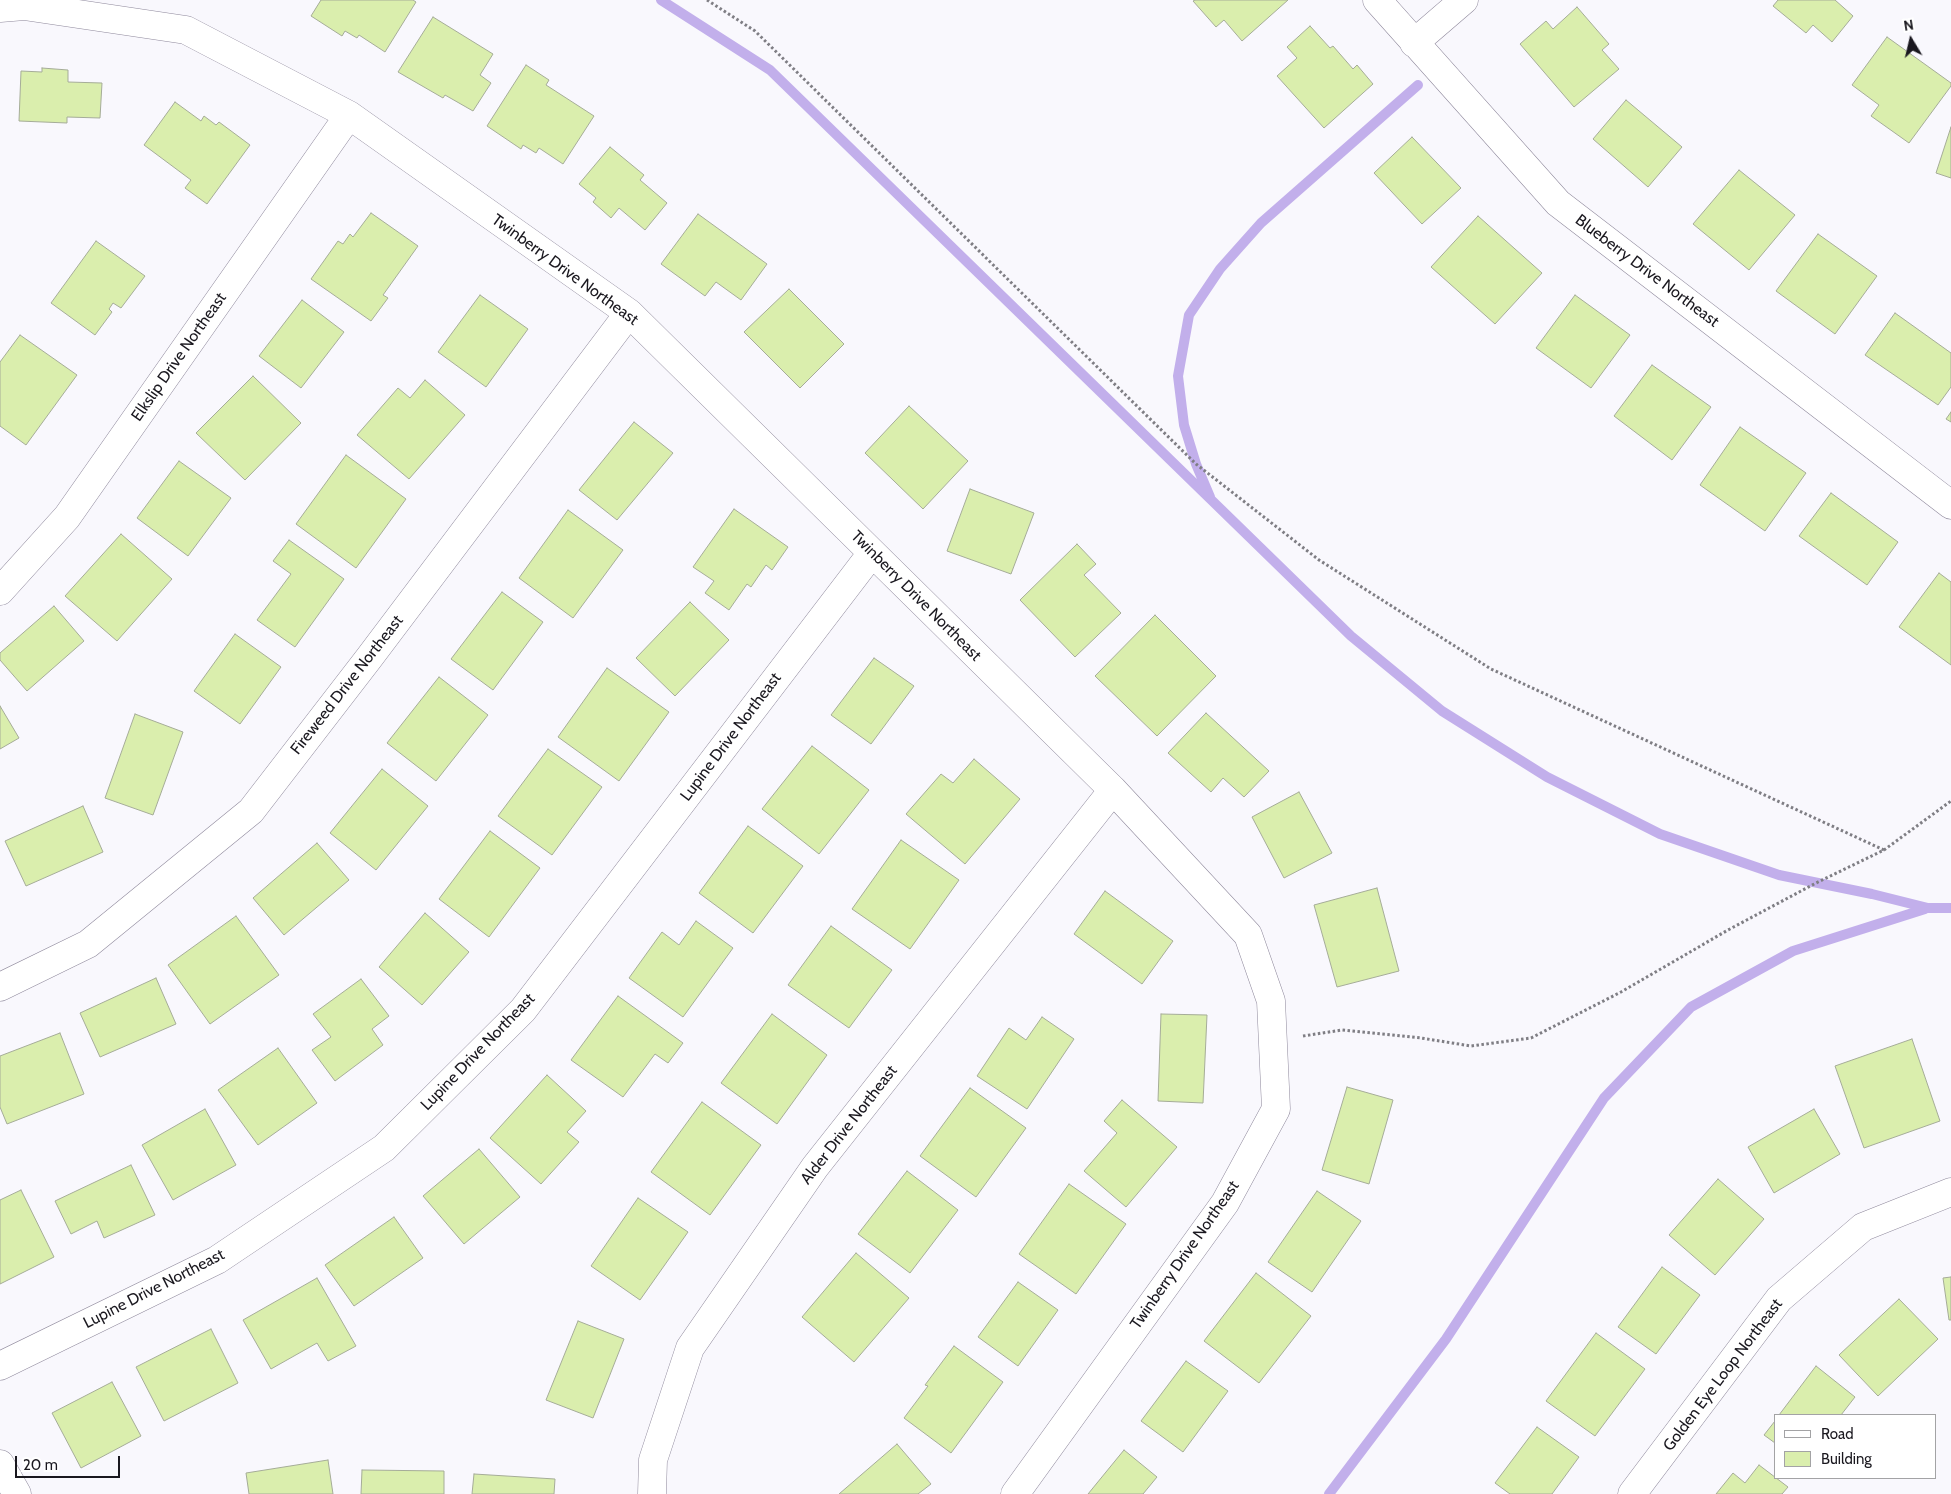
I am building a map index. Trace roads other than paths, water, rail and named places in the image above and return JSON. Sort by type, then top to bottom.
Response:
[{"type":"street","name":"Blueberry Drive Northeast","points":[[1377,0],[1558,203],[1951,505]]},
{"type":"street","points":[[1414,43],[1464,0]]},
{"type":"street","name":"Twinberry Drive Northeast","points":[[0,8],[24,6],[186,30],[348,115],[628,313],[1113,790],[1248,935],[1271,1002],[1276,1109],[1225,1203],[1015,1494]]},
{"type":"street","name":"Elkslip Drive Northeast","points":[[0,592],[67,517],[348,115]]},
{"type":"street","name":"Fireweed Drive Northeast","points":[[0,987],[88,944],[251,811],[370,658],[628,313]]},
{"type":"street","name":"Lupine Drive Northeast","points":[[0,1366],[217,1260],[384,1148],[523,1010],[872,553]]},
{"type":"street","name":"Alder Drive Northeast","points":[[652,1494],[653,1460],[690,1348],[815,1167],[1113,790]]},
{"type":"street","name":"Golden Eye Loop Northeast","points":[[1632,1494],[1779,1299],[1863,1227],[1951,1192]]},
{"type":"street","points":[[0,1464],[17,1494]]},
{"type":"waterway","points":[[661,0],[770,70],[1351,636],[1442,711],[1547,777],[1660,834],[1779,875],[1872,894],[1928,908],[1951,908]]},
{"type":"waterway","points":[[1210,497],[1196,464],[1184,425],[1178,376],[1189,315],[1220,269],[1261,223],[1418,85]]},
{"type":"waterway","points":[[1329,1494],[1446,1339],[1604,1098],[1691,1007],[1793,951],[1925,909]]}]
